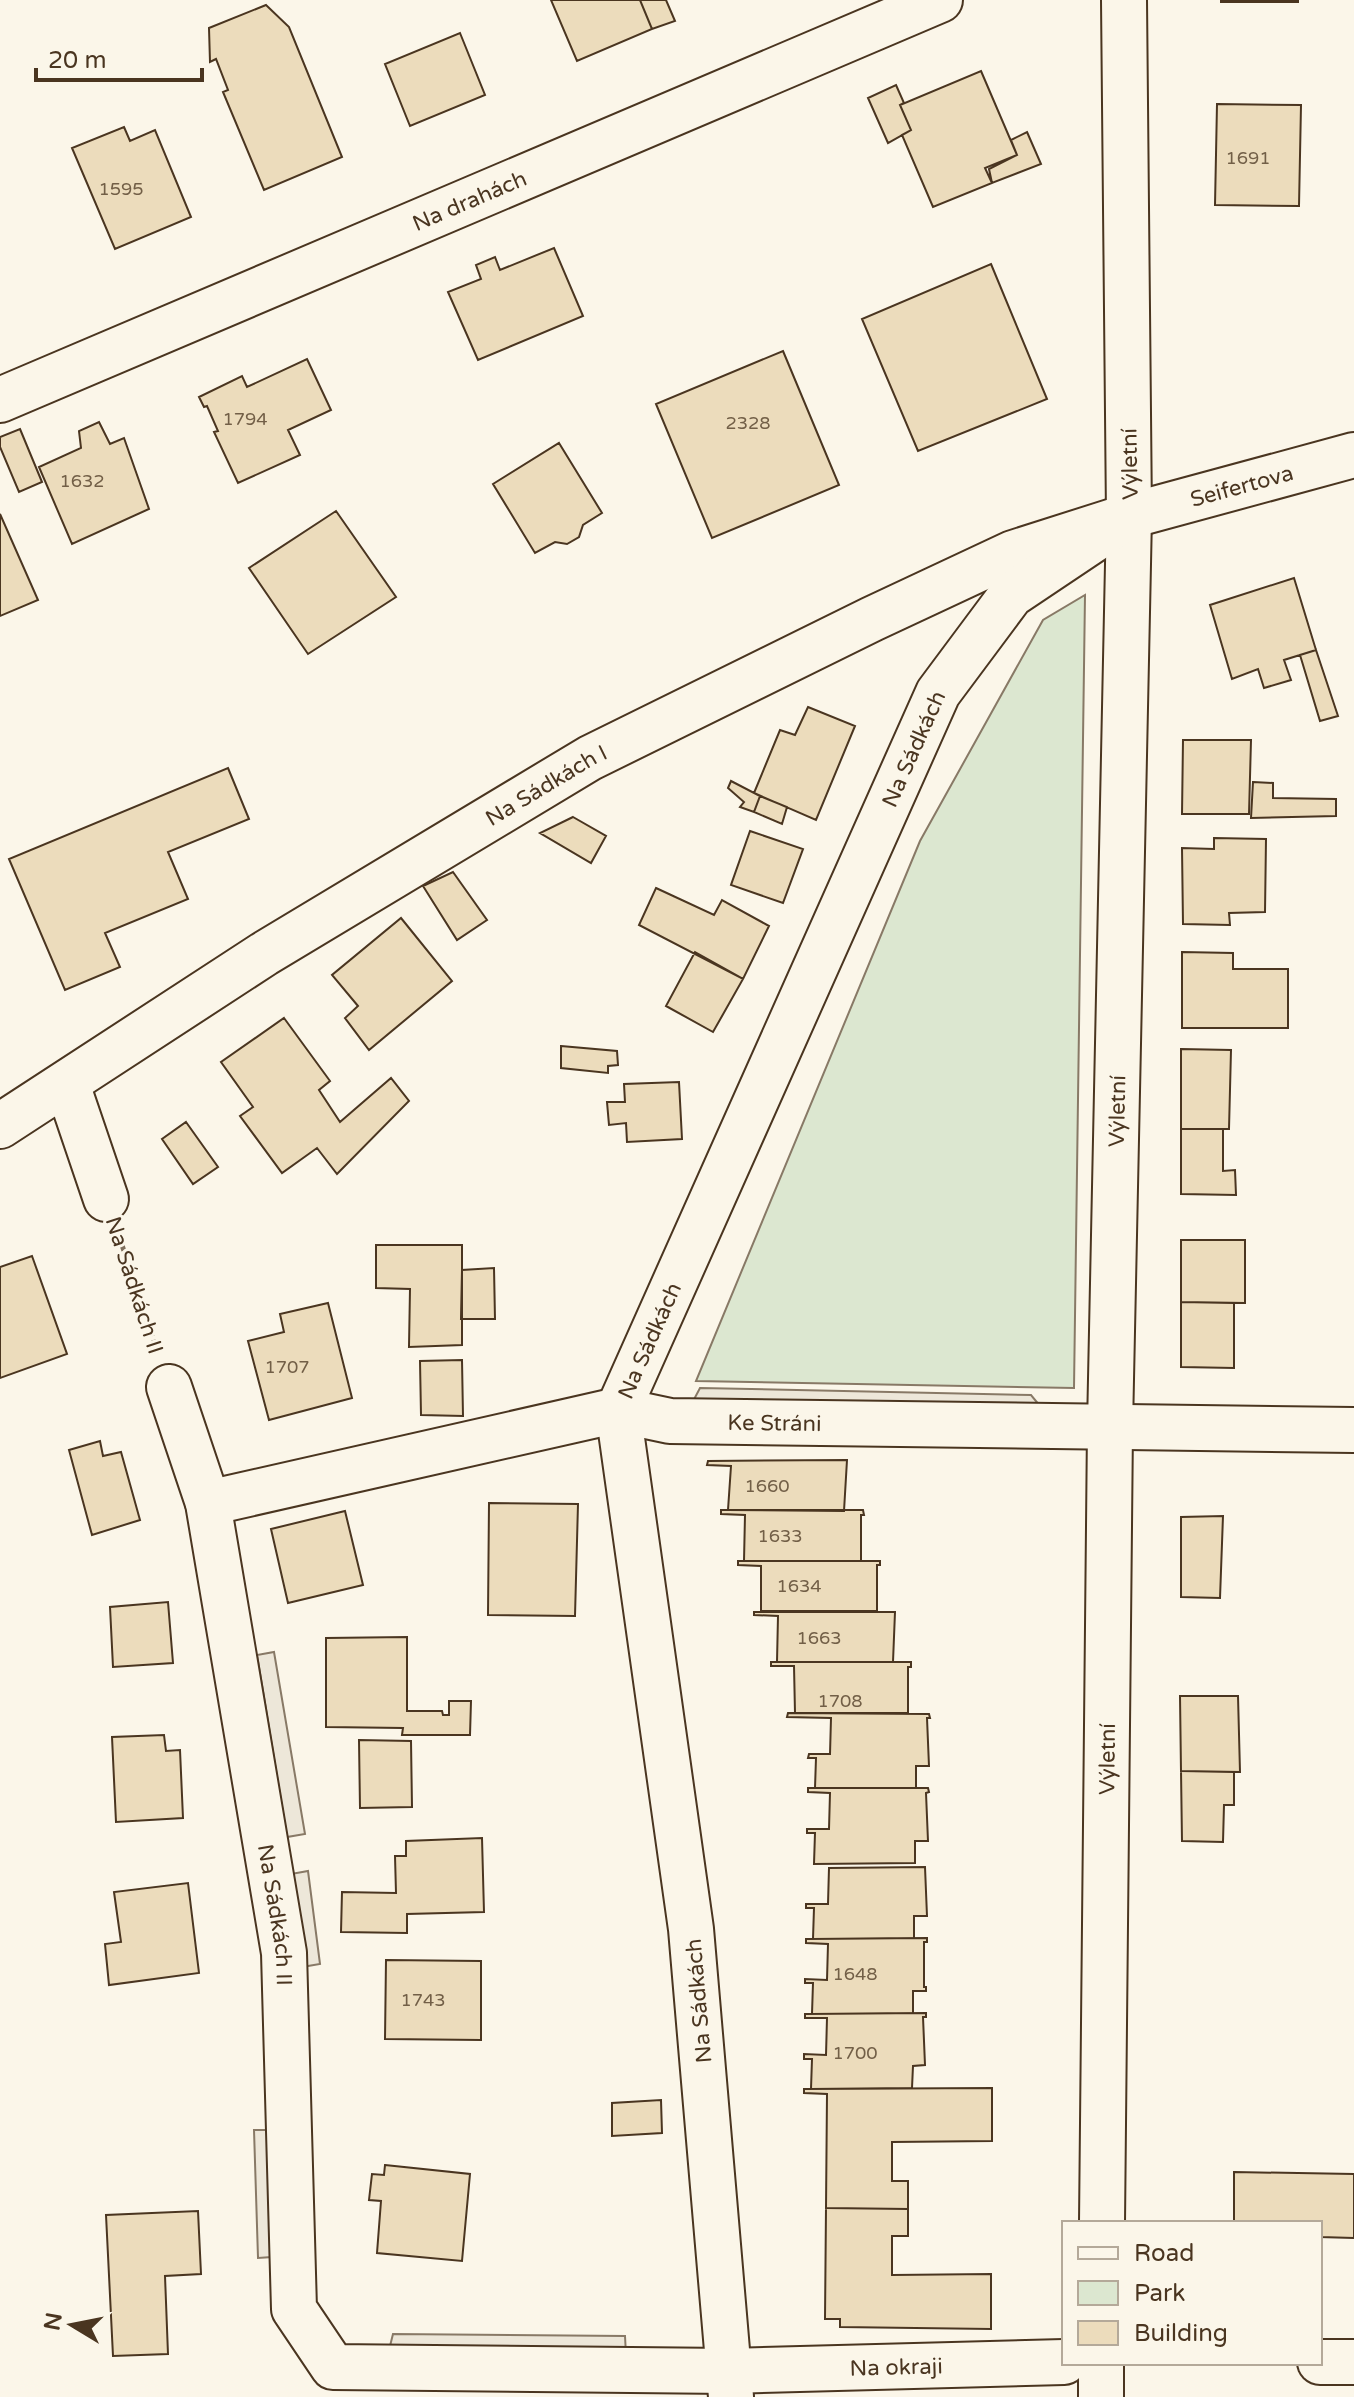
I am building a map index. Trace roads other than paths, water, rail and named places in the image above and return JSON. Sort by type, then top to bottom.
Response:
[{"type":"street","name":"Na drahách","points":[[0,400],[940,0]]},
{"type":"street","name":"Výletní","points":[[1102,2221],[1110,1427],[1129,516],[1124,0]]},
{"type":"street","name":"Seifertova","points":[[1129,516],[1354,455]]},
{"type":"street","name":"Na Sádkách I","points":[[0,1126],[264,954],[590,758],[1013,553],[1129,516]]},
{"type":"street","name":"Na Sádkách","points":[[730,2384],[691,1929],[618,1410],[938,693],[1011,595],[1129,516]]},
{"type":"street","name":"Na Sádkách II","points":[[67,1084],[106,1199]]},
{"type":"street","name":"Na Sádkách II","points":[[169,1387],[208,1503],[284,1953],[294,2309],[333,2367],[730,2384]]},
{"type":"street","name":"Ke Stráni","points":[[208,1503],[618,1410],[670,1421],[1354,1430]]},
{"type":"street","name":"Na okraji","points":[[730,2384],[1062,2362]]},
{"type":"street","points":[[1322,2362],[1354,2362]]},
{"type":"street","points":[[1101,2365],[1101,2397]]}]
